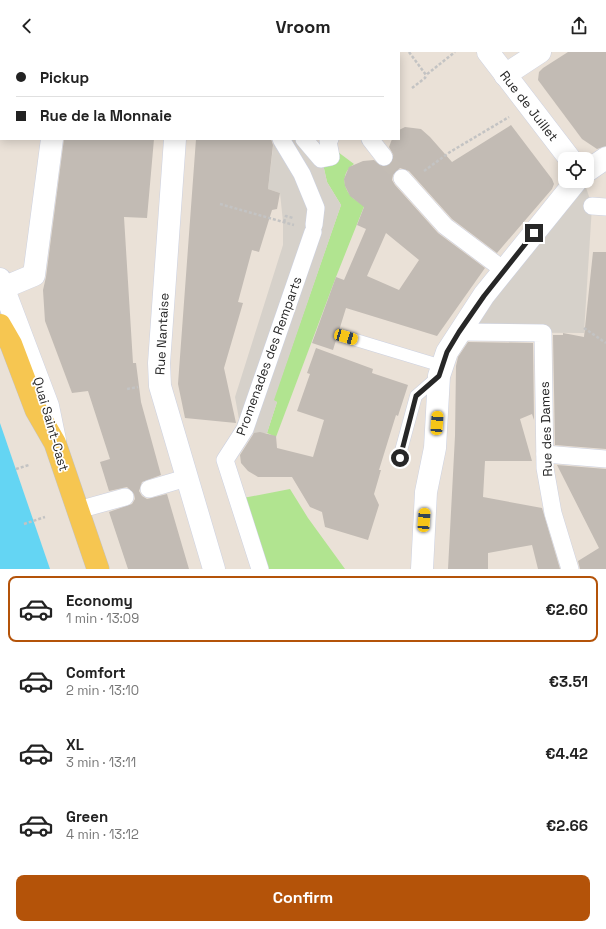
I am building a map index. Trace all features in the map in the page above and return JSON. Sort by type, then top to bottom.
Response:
[{"type":"main road","points":[[0,325],[11,344],[36,410],[55,443]]},
{"type":"main road","name":"Quai Saint-Cast","points":[[55,443],[98,569]]},
{"type":"street","name":"Rue de Juillet","points":[[488,52],[565,152]]},
{"type":"street","points":[[505,75],[540,52]]},
{"type":"street","points":[[2,284],[34,275],[52,140]]},
{"type":"street","name":"Rue Nantaise","points":[[175,140],[159,363],[160,386],[214,569]]},
{"type":"street","name":"Promenades des Remparts","points":[[260,569],[225,460],[245,429],[314,228],[316,208],[302,174],[282,140]]},
{"type":"street","points":[[305,140],[321,160],[331,157],[329,143]]},
{"type":"street","points":[[371,140],[384,157]]},
{"type":"street","points":[[594,166],[606,158]]},
{"type":"street","points":[[402,178],[445,226],[505,271]]},
{"type":"street","points":[[422,569],[426,492],[435,448],[441,371],[447,352],[484,296],[570,188]]},
{"type":"street","name":"Quai Saint-Cast","points":[[2,284],[48,406],[55,443]]},
{"type":"street","name":"Rue des Dames","points":[[459,332],[543,333],[545,468],[553,513],[570,569]]},
{"type":"street","points":[[545,454],[606,459]]},
{"type":"street","points":[[149,489],[186,478]]},
{"type":"street","points":[[78,510],[125,497]]},
{"type":"lane","points":[[346,337],[441,371],[416,396],[400,458]]},
{"type":"path","points":[[409,52],[426,75]]},
{"type":"path","points":[[412,88],[455,52]]},
{"type":"path","points":[[433,164],[450,152],[529,106]]},
{"type":"path","points":[[220,204],[273,218]]},
{"type":"path","points":[[584,328],[606,342]]},
{"type":"path","points":[[127,389],[137,388]]},
{"type":"path","points":[[16,469],[29,465]]},
{"type":"path","points":[[24,524],[44,517]]},
{"type":"green space","points":[[330,146],[354,164],[345,175],[346,187],[348,193],[353,198],[358,202],[365,204],[276,437],[267,433],[277,402],[273,401],[341,205],[327,182],[321,155]]},
{"type":"green space","points":[[290,489],[308,518],[345,569],[265,569],[243,498]]},
{"type":"shaded area","points":[[274,140],[309,140],[321,155],[327,182],[341,205],[274,400],[277,402],[267,433],[256,433],[250,435],[237,423],[239,419],[235,397],[283,245],[283,222],[280,193],[268,189]]},
{"type":"shaded area","points":[[578,188],[586,188],[592,206],[584,333],[459,332]]},
{"type":"water","points":[[0,423],[50,569],[0,569]]},
{"type":"building","points":[[568,52],[606,52],[606,146],[597,149],[582,139],[538,80],[539,72],[543,68]]},
{"type":"building","points":[[511,125],[552,179],[554,184],[552,189],[497,253],[452,219],[409,171],[400,168],[393,175],[392,180],[395,185],[438,233],[485,268],[437,336],[346,308],[333,350],[312,343],[336,277],[344,280],[366,229],[357,225],[364,207],[350,196],[345,186],[344,179],[349,167],[363,161],[374,160],[381,166],[390,165],[394,156],[389,147],[392,140],[400,140],[400,130],[405,127],[421,129],[452,162]],"holes":[[[386,233],[419,260],[399,290],[367,276]]]},
{"type":"building","points":[[64,140],[154,140],[147,218],[124,217],[133,363],[136,363],[141,402],[161,475],[142,482],[139,491],[142,496],[147,499],[167,494],[189,569],[128,569],[109,512],[132,504],[135,499],[134,494],[127,487],[109,491],[100,462],[110,459],[88,391],[72,393],[45,321],[43,290]]},
{"type":"building","points":[[196,140],[271,140],[273,145],[268,189],[280,193],[277,209],[272,210],[259,252],[252,250],[238,302],[243,303],[224,368],[236,423],[185,418],[178,384]]},
{"type":"building","points":[[593,252],[606,252],[606,449],[555,445],[553,335],[563,335],[563,333],[584,337]]},
{"type":"building","points":[[468,342],[533,343],[534,420],[532,414],[520,419],[532,461],[485,461],[483,497],[542,508],[560,569],[538,569],[532,545],[488,553],[488,569],[448,569],[455,436],[456,366],[458,357]]},
{"type":"building","points":[[316,348],[373,369],[372,373],[408,385],[398,416],[396,415],[379,470],[381,470],[374,494],[379,505],[368,540],[325,527],[322,512],[310,507],[292,477],[258,477],[248,471],[241,463],[240,455],[254,433],[260,432],[276,436],[277,448],[313,457],[324,420],[297,411],[310,374],[307,373]]},
{"type":"building","points":[[557,465],[606,469],[606,569],[580,569],[578,561],[599,548]]},
{"type":"tunnel","points":[[384,157],[402,178]]},
{"type":"route","points":[[400,458],[416,396],[439,376],[447,352],[459,332],[484,296],[534,233]]}]
